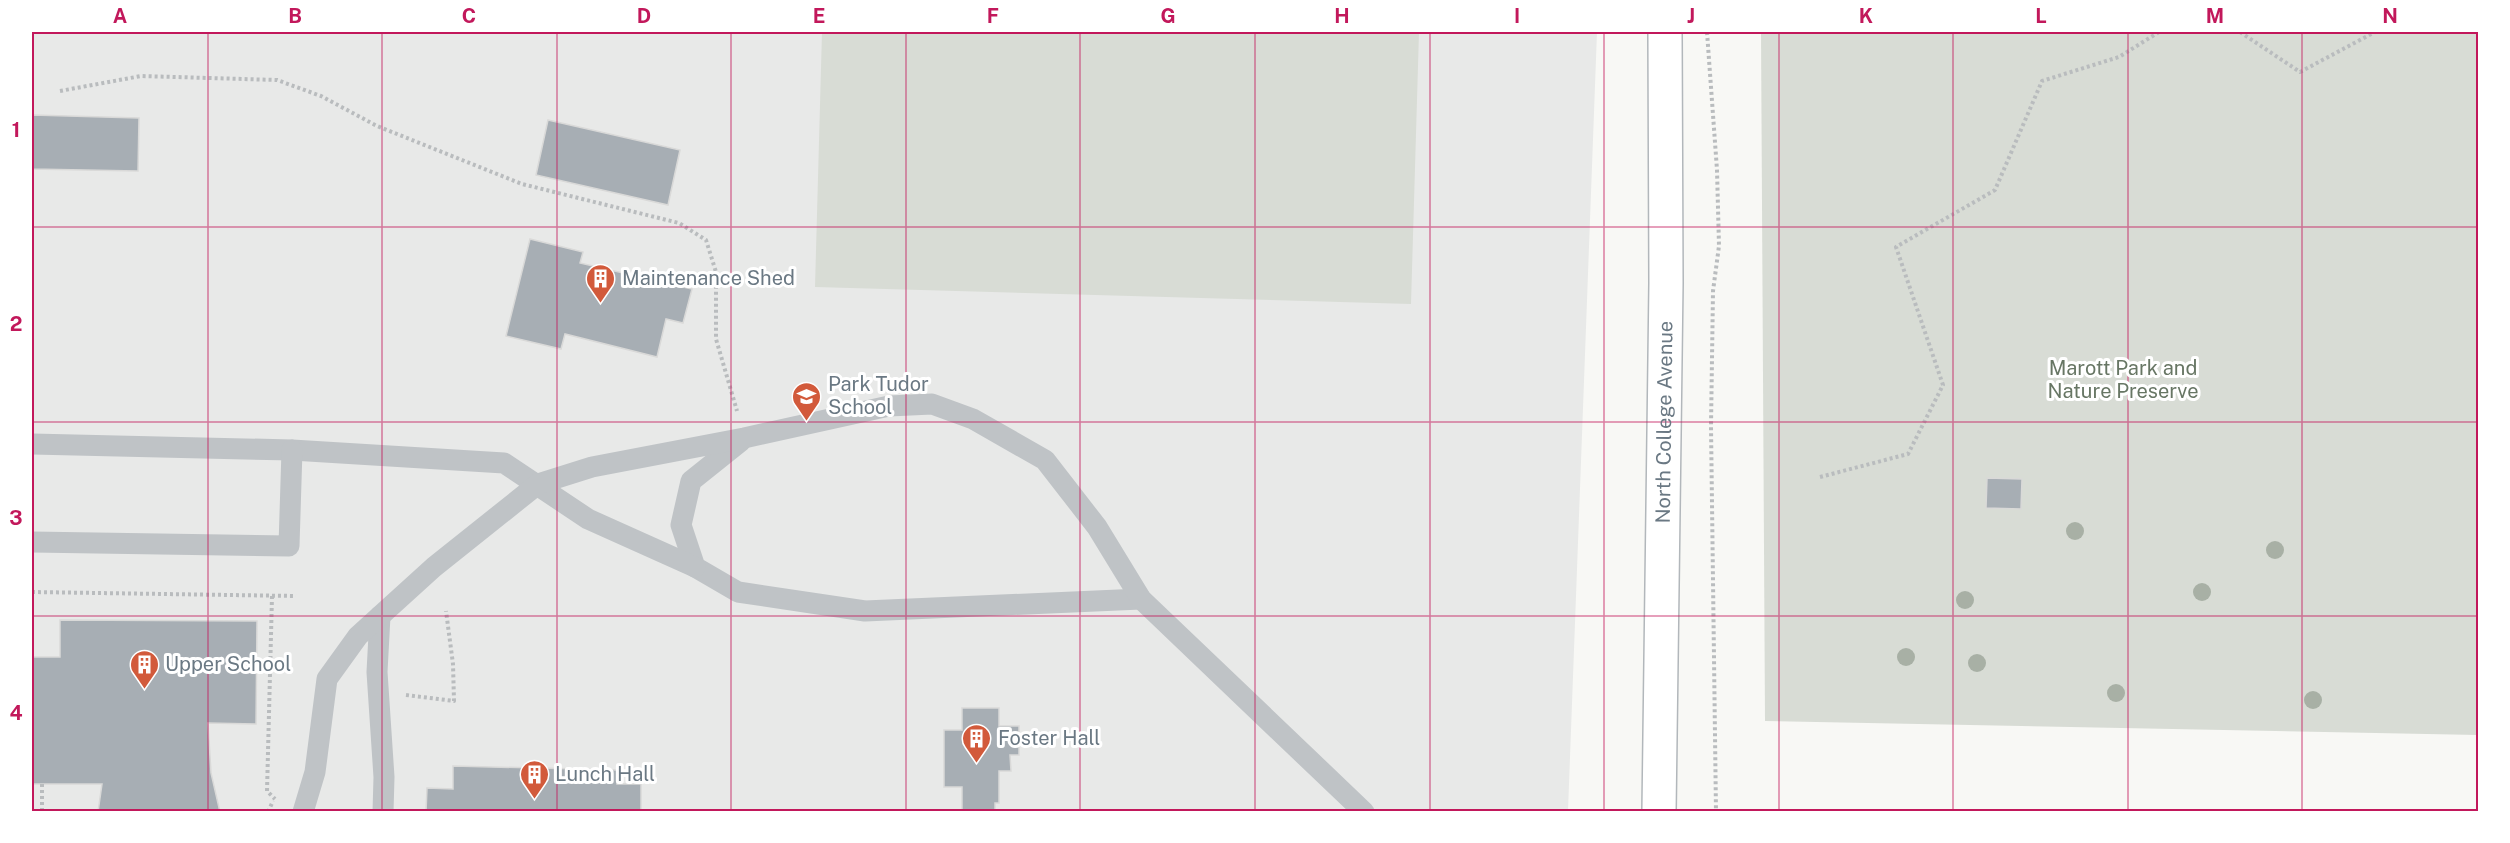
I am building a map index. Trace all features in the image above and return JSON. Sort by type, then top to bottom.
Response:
[{"type":"main road","name":"North College Avenue","points":[[1659,812],[1666,283],[1665,32]]},
{"type":"lane","points":[[303,812],[315,772],[327,680],[358,636],[434,567],[538,484],[592,467],[744,438],[889,406],[932,404],[973,419],[1045,460],[1096,527],[1141,599],[1364,812]]},
{"type":"lane","points":[[695,567],[681,525],[691,481],[744,438]]},
{"type":"lane","points":[[32,444],[292,450],[504,464],[538,484],[588,519],[695,567],[738,592],[865,611],[1141,599]]},
{"type":"lane","points":[[32,542],[289,546],[292,450]]},
{"type":"lane","points":[[380,616],[377,672],[384,777],[383,812]]},
{"type":"path","points":[[1707,32],[1717,170],[1719,246],[1713,291],[1711,414],[1716,812]]},
{"type":"path","points":[[1820,477],[1908,454],[1943,386],[1896,247],[1995,190],[2042,81],[2119,57],[2159,32]]},
{"type":"path","points":[[2240,32],[2300,72],[2375,32]]},
{"type":"path","points":[[60,92],[141,76],[277,80],[321,96],[377,126],[522,184],[679,223],[706,240],[716,272],[716,339],[744,438]]},
{"type":"path","points":[[32,592],[296,596]]},
{"type":"path","points":[[272,596],[267,791],[275,799]]},
{"type":"path","points":[[404,704],[403,694],[454,701],[453,664],[446,611]]},
{"type":"path","points":[[42,784],[42,812]]},
{"type":"shaded area","name":"Park Tudor School","points":[[32,32],[1597,32],[1568,811],[32,811]]},
{"type":"green space","points":[[822,32],[1419,32],[1411,304],[815,287]]},
{"type":"green space","name":"Marott Park and Nature Preserve","points":[[1761,32],[2478,32],[2478,735],[1765,721]]},
{"type":"building","points":[[32,115],[139,118],[138,171],[32,169]]},
{"type":"building","points":[[548,120],[680,150],[668,205],[536,175]]},
{"type":"building","name":"Maintenance Shed","points":[[530,239],[583,252],[580,263],[692,289],[683,323],[666,319],[657,357],[565,334],[561,349],[506,336]]},
{"type":"building","points":[[1987,478],[2022,479],[2021,509],[1986,508]]},
{"type":"building","name":"Upper School","points":[[60,620],[257,621],[256,724],[208,723],[211,773],[220,812],[98,812],[102,784],[32,784],[32,657],[60,657]]},
{"type":"building","name":"Foster Hall","points":[[962,708],[999,708],[999,726],[1019,726],[1019,755],[1010,755],[1011,771],[999,771],[999,803],[995,803],[995,812],[962,812],[962,787],[944,787],[944,730],[962,730]]},
{"type":"building","name":"Lunch Hall","points":[[453,766],[617,770],[617,784],[641,784],[641,812],[426,812],[427,788],[453,789]]},
{"type":"place","name":"Maintenance Shed","points":[[601,304]]},
{"type":"place","name":"Park Tudor School","points":[[807,422]]},
{"type":"place","name":"Upper School","points":[[144,690]]},
{"type":"place","name":"Foster Hall","points":[[977,764]]},
{"type":"place","name":"Lunch Hall","points":[[534,800]]}]
